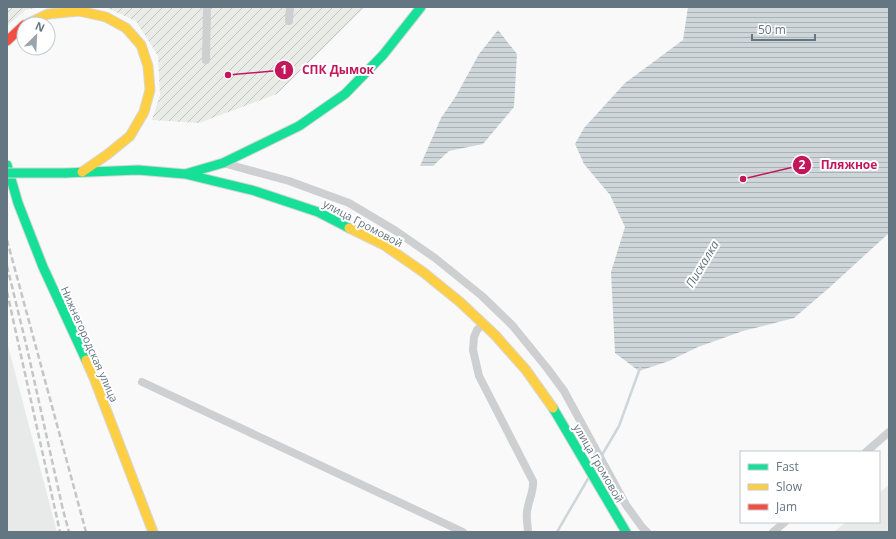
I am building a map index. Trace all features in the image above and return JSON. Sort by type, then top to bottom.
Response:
[{"type":"main road","points":[[185,174],[223,163],[299,126],[345,94],[383,55],[421,7]]},
{"type":"main road","points":[[44,16],[48,14],[79,11],[106,17],[126,28],[140,45],[148,66],[150,90],[144,112],[130,136],[82,172]]},
{"type":"main road","points":[[7,42],[16,32]]},
{"type":"main road","name":"Нижнегородская улица","points":[[7,165],[18,203],[43,267],[94,378],[153,532]]},
{"type":"main road","name":"улица Громовой","points":[[7,173],[138,170],[185,174],[255,191],[318,212],[384,245],[417,268],[460,302],[495,335],[526,370],[553,409],[626,532]]},
{"type":"street","points":[[48,14],[56,7]]},
{"type":"street","points":[[206,7],[206,60]]},
{"type":"street","points":[[289,21],[290,7]]},
{"type":"street","points":[[223,163],[289,182],[349,203],[415,244],[435,258],[482,296],[512,325],[564,391],[626,505],[647,532]]},
{"type":"street","points":[[483,324],[477,330],[474,337],[473,350],[479,376],[533,481],[534,489],[526,514],[528,532]]},
{"type":"street","points":[[142,382],[463,532]]},
{"type":"street","points":[[867,451],[889,432]]},
{"type":"street","points":[[773,532],[784,523]]},
{"type":"shaded area","points":[[7,7],[40,7],[26,10],[19,16],[16,16],[16,18],[7,26]]},
{"type":"shaded area","points":[[105,7],[365,7],[277,94],[199,123],[152,120],[160,95],[158,56],[136,21]]},
{"type":"shaded area","points":[[7,342],[57,532],[7,532]]},
{"type":"shaded area","points":[[889,485],[889,532],[834,532],[845,523],[880,523],[880,492]]},
{"type":"water","points":[[688,7],[889,7],[889,233],[794,318],[743,331],[698,347],[669,361],[639,371],[615,353],[611,272],[625,227],[610,195],[584,164],[575,144],[584,128],[625,83],[683,40]]},
{"type":"water","points":[[498,30],[517,54],[514,107],[483,144],[449,151],[433,166],[420,166],[441,118],[456,96],[479,54]]},
{"type":"waterway","name":"Пискалка","points":[[602,455],[619,426],[640,368]]},
{"type":"waterway","name":"Пискалка","points":[[594,469],[599,459]]},
{"type":"waterway","name":"Пискалка","points":[[557,532],[589,477]]},
{"type":"railway","points":[[7,240],[86,532]]},
{"type":"railway","points":[[7,266],[69,532]]},
{"type":"railway","points":[[7,292],[60,532]]},
{"type":"traffic: fast","points":[[185,174],[223,163],[299,126],[345,94],[383,55],[421,7]]},
{"type":"traffic: fast","points":[[7,165],[18,203],[43,267],[86,360]]},
{"type":"traffic: fast","points":[[65,173],[138,170],[185,174],[255,191],[318,212],[349,228]]},
{"type":"traffic: fast","points":[[7,173],[65,173]]},
{"type":"traffic: fast","points":[[553,408],[626,532]]},
{"type":"traffic: slow","points":[[44,16],[48,14],[79,11],[106,17],[126,28],[141,45],[148,66],[150,90],[144,112],[130,136],[82,172]]},
{"type":"traffic: slow","points":[[349,228],[384,245],[423,272],[460,302],[495,335],[526,370],[553,408]]},
{"type":"traffic: slow","points":[[86,360],[153,532]]},
{"type":"traffic: jam","points":[[7,41],[16,33]]},
{"type":"place","name":"СПК Дымок","points":[[228,75]]},
{"type":"place","name":"Пляжное","points":[[743,179]]}]
